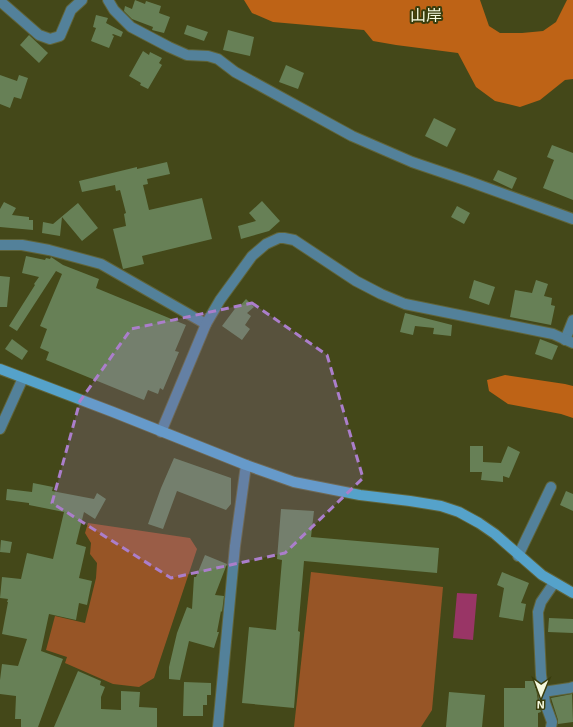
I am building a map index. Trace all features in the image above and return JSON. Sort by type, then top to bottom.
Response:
[{"type":"street","points":[[0,1],[39,35],[50,39],[60,36],[72,10],[82,0]]},
{"type":"street","points":[[108,0],[114,10],[131,27],[187,55],[208,56],[218,59],[235,72],[352,136],[412,162],[573,219]]},
{"type":"street","points":[[161,432],[206,324],[220,300],[252,256],[266,244],[275,240],[284,238],[294,240],[356,281],[405,304],[552,334],[569,341],[573,320]]},
{"type":"street","points":[[0,245],[22,245],[49,250],[101,264],[206,324]]},
{"type":"street","points":[[0,369],[246,465],[294,482],[360,495],[441,506],[459,512],[495,534],[518,556],[542,575],[573,593]]},
{"type":"street","points":[[0,428],[23,378]]},
{"type":"street","points":[[218,727],[235,546],[246,465]]},
{"type":"street","points":[[518,556],[551,487]]},
{"type":"street","points":[[551,727],[552,722],[545,703],[541,675],[538,612],[541,602],[554,582]]},
{"type":"street","points":[[543,692],[573,687]]},
{"type":"highlighted area","points":[[252,303],[327,355],[363,478],[285,553],[171,578],[52,503],[80,401],[131,329]]},
{"type":"shaded area","points":[[244,0],[480,0],[489,26],[500,33],[522,33],[543,31],[556,22],[567,0],[573,0],[573,79],[565,80],[540,100],[520,107],[495,101],[476,87],[458,53],[373,41],[364,30],[273,22],[252,13]]},
{"type":"shaded area","points":[[505,375],[573,386],[573,418],[561,414],[508,404],[489,391],[487,380]]},
{"type":"shaded area","points":[[88,523],[190,538],[197,549],[154,678],[139,687],[113,684],[65,663],[67,657],[46,650],[55,616],[85,623],[96,578],[97,563],[90,554],[91,543],[85,533]]},
{"type":"shaded area","points":[[311,572],[443,587],[432,710],[421,727],[294,727]]},
{"type":"shaded area","points":[[457,593],[477,594],[473,640],[453,638]]},
{"type":"building","points":[[135,0],[145,4],[146,1],[161,6],[159,13],[170,17],[164,33],[152,30],[153,27],[132,19],[124,11],[125,6],[132,9]]},
{"type":"building","points":[[96,15],[108,18],[106,23],[123,32],[121,37],[112,35],[114,36],[109,48],[91,41],[96,28],[93,27]]},
{"type":"building","points":[[187,25],[208,32],[204,41],[184,34]]},
{"type":"building","points":[[228,30],[254,37],[250,56],[223,50]]},
{"type":"building","points":[[29,35],[48,53],[39,63],[20,45]]},
{"type":"building","points":[[143,51],[149,55],[150,52],[162,58],[159,63],[162,65],[148,89],[140,85],[141,83],[129,76]]},
{"type":"building","points":[[286,65],[304,73],[298,89],[279,82]]},
{"type":"building","points":[[0,75],[17,81],[19,75],[28,78],[21,99],[14,97],[10,108],[0,104]]},
{"type":"building","points":[[434,118],[456,129],[447,147],[425,136]]},
{"type":"building","points":[[552,145],[573,153],[573,200],[543,188],[554,160],[547,157]]},
{"type":"building","points":[[167,162],[170,174],[147,179],[148,184],[143,185],[149,210],[202,198],[212,239],[142,256],[144,264],[123,269],[113,229],[126,226],[124,214],[126,213],[120,190],[116,191],[115,185],[82,192],[79,181],[137,167],[137,169]]},
{"type":"building","points":[[498,170],[517,178],[512,189],[493,180]]},
{"type":"building","points":[[262,201],[280,221],[269,231],[241,239],[238,226],[256,221],[249,213]]},
{"type":"building","points":[[4,202],[16,208],[12,215],[29,217],[29,220],[33,220],[33,230],[0,227],[0,209]]},
{"type":"building","points":[[78,203],[98,228],[82,241],[62,217],[60,236],[42,233],[43,222],[53,224]]},
{"type":"building","points":[[457,206],[470,213],[464,224],[451,217]]},
{"type":"building","points":[[26,256],[45,260],[46,258],[50,259],[51,257],[63,265],[99,279],[96,288],[186,325],[175,351],[179,352],[163,390],[160,388],[158,394],[148,390],[144,400],[46,360],[49,352],[40,348],[47,329],[40,326],[62,274],[56,271],[17,331],[9,326],[39,277],[22,273]]},
{"type":"building","points":[[0,276],[10,277],[7,307],[0,307]]},
{"type":"building","points":[[474,280],[495,287],[489,305],[469,298]]},
{"type":"building","points":[[536,280],[548,284],[544,296],[552,298],[551,305],[555,306],[551,325],[510,317],[515,290],[532,293]]},
{"type":"building","points":[[246,299],[254,307],[247,313],[251,316],[245,325],[250,329],[242,340],[222,326],[237,306],[239,307]]},
{"type":"building","points":[[405,313],[452,325],[451,336],[433,334],[434,328],[415,326],[413,335],[400,332]]},
{"type":"building","points":[[12,339],[28,351],[22,360],[5,349]]},
{"type":"building","points":[[540,339],[558,346],[552,360],[535,354]]},
{"type":"building","points":[[470,446],[483,446],[483,462],[501,463],[508,446],[520,452],[509,478],[503,476],[503,482],[481,480],[482,472],[470,472]]},
{"type":"building","points":[[174,458],[231,478],[231,504],[226,510],[177,491],[163,529],[148,524]]},
{"type":"building","points":[[33,483],[53,487],[52,491],[94,499],[97,493],[106,499],[95,519],[84,512],[76,544],[86,547],[79,578],[92,581],[87,605],[79,603],[76,620],[49,614],[41,651],[63,659],[38,727],[21,727],[21,719],[15,719],[16,696],[0,694],[0,680],[2,664],[18,666],[27,639],[2,634],[8,599],[0,598],[2,577],[21,579],[27,553],[53,559],[64,512],[29,505],[29,503],[6,500],[7,489],[32,492]]},
{"type":"building","points":[[566,491],[573,494],[573,511],[560,505]]},
{"type":"building","points":[[281,509],[314,511],[311,537],[439,548],[437,573],[304,561],[298,631],[300,632],[294,708],[242,703],[249,627],[276,630],[282,560],[277,559]]},
{"type":"building","points":[[1,540],[12,542],[10,553],[0,552]]},
{"type":"building","points":[[205,555],[227,564],[215,595],[224,596],[217,632],[219,632],[214,648],[189,641],[180,680],[169,679],[169,667],[177,633],[187,607],[192,609],[194,577],[196,577]]},
{"type":"building","points":[[502,572],[529,583],[521,603],[526,604],[523,621],[499,617],[504,588],[497,585]]},
{"type":"building","points":[[549,618],[573,619],[573,633],[548,632]]},
{"type":"building","points":[[78,671],[101,681],[100,685],[105,687],[101,697],[101,709],[121,710],[121,691],[140,692],[139,707],[157,708],[157,727],[54,727]]},
{"type":"building","points":[[525,681],[535,681],[535,688],[541,712],[538,713],[538,727],[504,727],[504,688],[525,688]]},
{"type":"building","points":[[184,682],[211,683],[211,695],[207,695],[207,705],[203,705],[203,716],[183,716]]},
{"type":"building","points":[[449,692],[485,695],[482,727],[446,727]]},
{"type":"building","points":[[572,694],[573,722],[558,724],[551,698]]},
{"type":"district","name":"山岸","points":[[426,15]]}]
